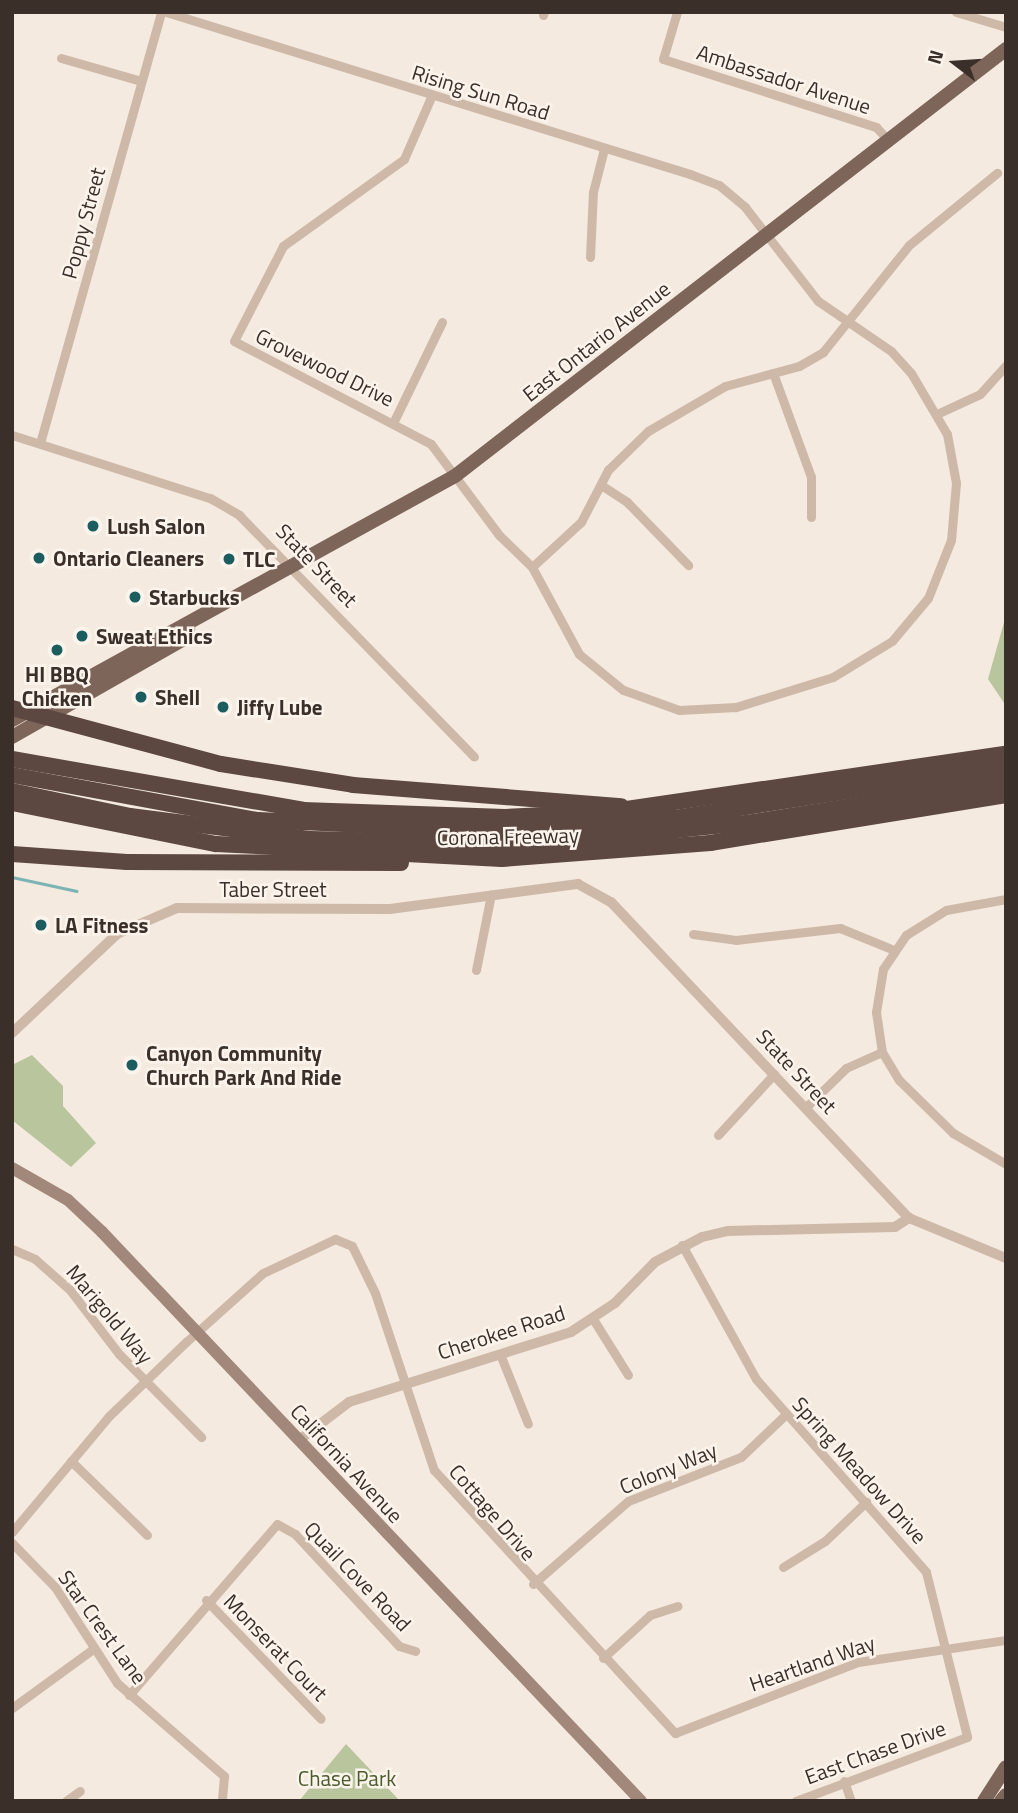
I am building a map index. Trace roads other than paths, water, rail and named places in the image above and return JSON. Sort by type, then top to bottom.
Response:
[{"type":"highway","points":[[17,714],[46,717],[259,770],[498,798],[611,802],[630,809]]},
{"type":"highway","name":"Corona Freeway","points":[[12,759],[303,810],[460,817],[630,809],[1006,754]]},
{"type":"highway","points":[[12,775],[258,820],[489,831],[681,817],[1006,766]]},
{"type":"highway","points":[[12,791],[130,816],[310,839],[525,844],[747,823],[1006,781]]},
{"type":"highway","name":"Corona Freeway","points":[[12,803],[216,844],[418,859],[673,847],[1006,794]]},
{"type":"highway","points":[[12,854],[380,868],[418,859]]},
{"type":"main road","name":"East Ontario Avenue","points":[[17,714],[170,629],[188,629],[455,475],[1006,49]]},
{"type":"main road","name":"East Ontario Avenue","points":[[12,737],[182,640],[188,629]]},
{"type":"main road","points":[[115,677],[138,657],[138,646]]},
{"type":"main road","name":"California Avenue","points":[[12,1168],[68,1200],[197,1332],[641,1801]]},
{"type":"main road","points":[[984,1801],[1006,1767]]},
{"type":"main road","points":[[1001,1801],[1006,1794]]},
{"type":"street","name":"Poppy Street","points":[[40,443],[161,12]]},
{"type":"street","name":"Rising Sun Road","points":[[166,12],[719,185],[766,236],[818,302],[891,351],[939,413]]},
{"type":"street","name":"Ambassador Avenue","points":[[677,12],[663,59],[876,127],[889,142]]},
{"type":"street","points":[[956,12],[1006,27]]},
{"type":"street","points":[[61,58],[141,81]]},
{"type":"street","name":"Grovewood Drive","points":[[432,95],[404,159],[282,246],[233,341],[394,421],[432,444],[499,536],[532,567],[579,654],[596,673],[650,702],[679,710],[736,707],[833,677],[892,641],[941,572],[956,515],[953,457],[939,413]]},
{"type":"street","points":[[590,257],[593,192],[604,149]]},
{"type":"street","points":[[532,567],[581,522],[620,457],[682,406],[823,352],[908,245],[997,173]]},
{"type":"street","points":[[394,421],[442,322]]},
{"type":"street","points":[[939,413],[980,394],[1006,365]]},
{"type":"street","points":[[773,373],[811,477],[811,517]]},
{"type":"street","name":"State Street","points":[[12,435],[210,498],[239,515],[474,757]]},
{"type":"street","points":[[601,485],[627,502],[688,565]]},
{"type":"street","name":"State Street","points":[[578,884],[611,902],[909,1218],[1006,1258]]},
{"type":"street","name":"Taber Street","points":[[12,1033],[100,948],[152,915],[177,908],[390,909],[578,884]]},
{"type":"street","points":[[476,970],[491,894]]},
{"type":"street","points":[[1006,899],[946,910],[920,924],[894,950],[878,988],[882,1052],[900,1080],[953,1133],[1006,1164]]},
{"type":"street","points":[[693,934],[736,940],[840,928],[894,950]]},
{"type":"street","points":[[804,1108],[846,1068],[882,1052]]},
{"type":"street","points":[[718,1135],[774,1074]]},
{"type":"street","name":"Cherokee Road","points":[[299,1440],[330,1411],[402,1384],[500,1354],[593,1319],[682,1245],[727,1231],[895,1227],[909,1218]]},
{"type":"street","name":"Cottage Drive","points":[[197,1332],[263,1273],[335,1239],[352,1246],[375,1293],[402,1384],[434,1470],[533,1584],[675,1733]]},
{"type":"street","name":"Spring Meadow Drive","points":[[682,1245],[756,1379],[926,1572],[948,1649],[967,1737]]},
{"type":"street","name":"Marigold Way","points":[[12,1249],[35,1259],[70,1290],[145,1382],[201,1437]]},
{"type":"street","points":[[593,1319],[628,1375]]},
{"type":"street","points":[[12,1532],[71,1461],[145,1382],[197,1332]]},
{"type":"street","points":[[500,1354],[528,1424]]},
{"type":"street","name":"Colony Way","points":[[533,1584],[619,1506],[741,1457],[786,1414]]},
{"type":"street","points":[[71,1461],[147,1535]]},
{"type":"street","points":[[783,1567],[825,1542],[866,1502]]},
{"type":"street","name":"Quail Cove Road","points":[[206,1600],[277,1524],[295,1534],[399,1646],[415,1651]]},
{"type":"street","name":"Star Crest Lane","points":[[12,1543],[55,1587],[93,1649],[129,1695],[185,1738],[228,1787],[222,1801]]},
{"type":"street","points":[[129,1695],[206,1600]]},
{"type":"street","name":"Monserat Court","points":[[206,1600],[321,1719]]},
{"type":"street","points":[[603,1658],[650,1615],[678,1606]]},
{"type":"street","name":"Heartland Way","points":[[675,1733],[858,1662],[1006,1640]]},
{"type":"street","points":[[12,1708],[93,1649]]},
{"type":"street","name":"East Chase Drive","points":[[796,1801],[967,1737]]},
{"type":"street","points":[[844,1782],[851,1801]]},
{"type":"street","points":[[66,1801],[80,1791]]},
{"type":"waterway","points":[[12,877],[77,891]]},
{"type":"place","name":"Lush Salon","points":[[93,526]]},
{"type":"place","name":"Ontario Cleaners","points":[[39,558]]},
{"type":"place","name":"TLC","points":[[229,559]]},
{"type":"place","name":"Starbucks","points":[[135,597]]},
{"type":"place","name":"Sweat Ethics","points":[[82,636]]},
{"type":"place","name":"HI BBQ Chicken","points":[[57,650]]},
{"type":"place","name":"Shell","points":[[141,697]]},
{"type":"place","name":"Jiffy Lube","points":[[223,707]]},
{"type":"place","name":"LA Fitness","points":[[41,925]]},
{"type":"place","name":"Canyon Community Church Park And Ride","points":[[132,1065]]},
{"type":"park label","name":"Chase Park","points":[[347,1778]]}]
